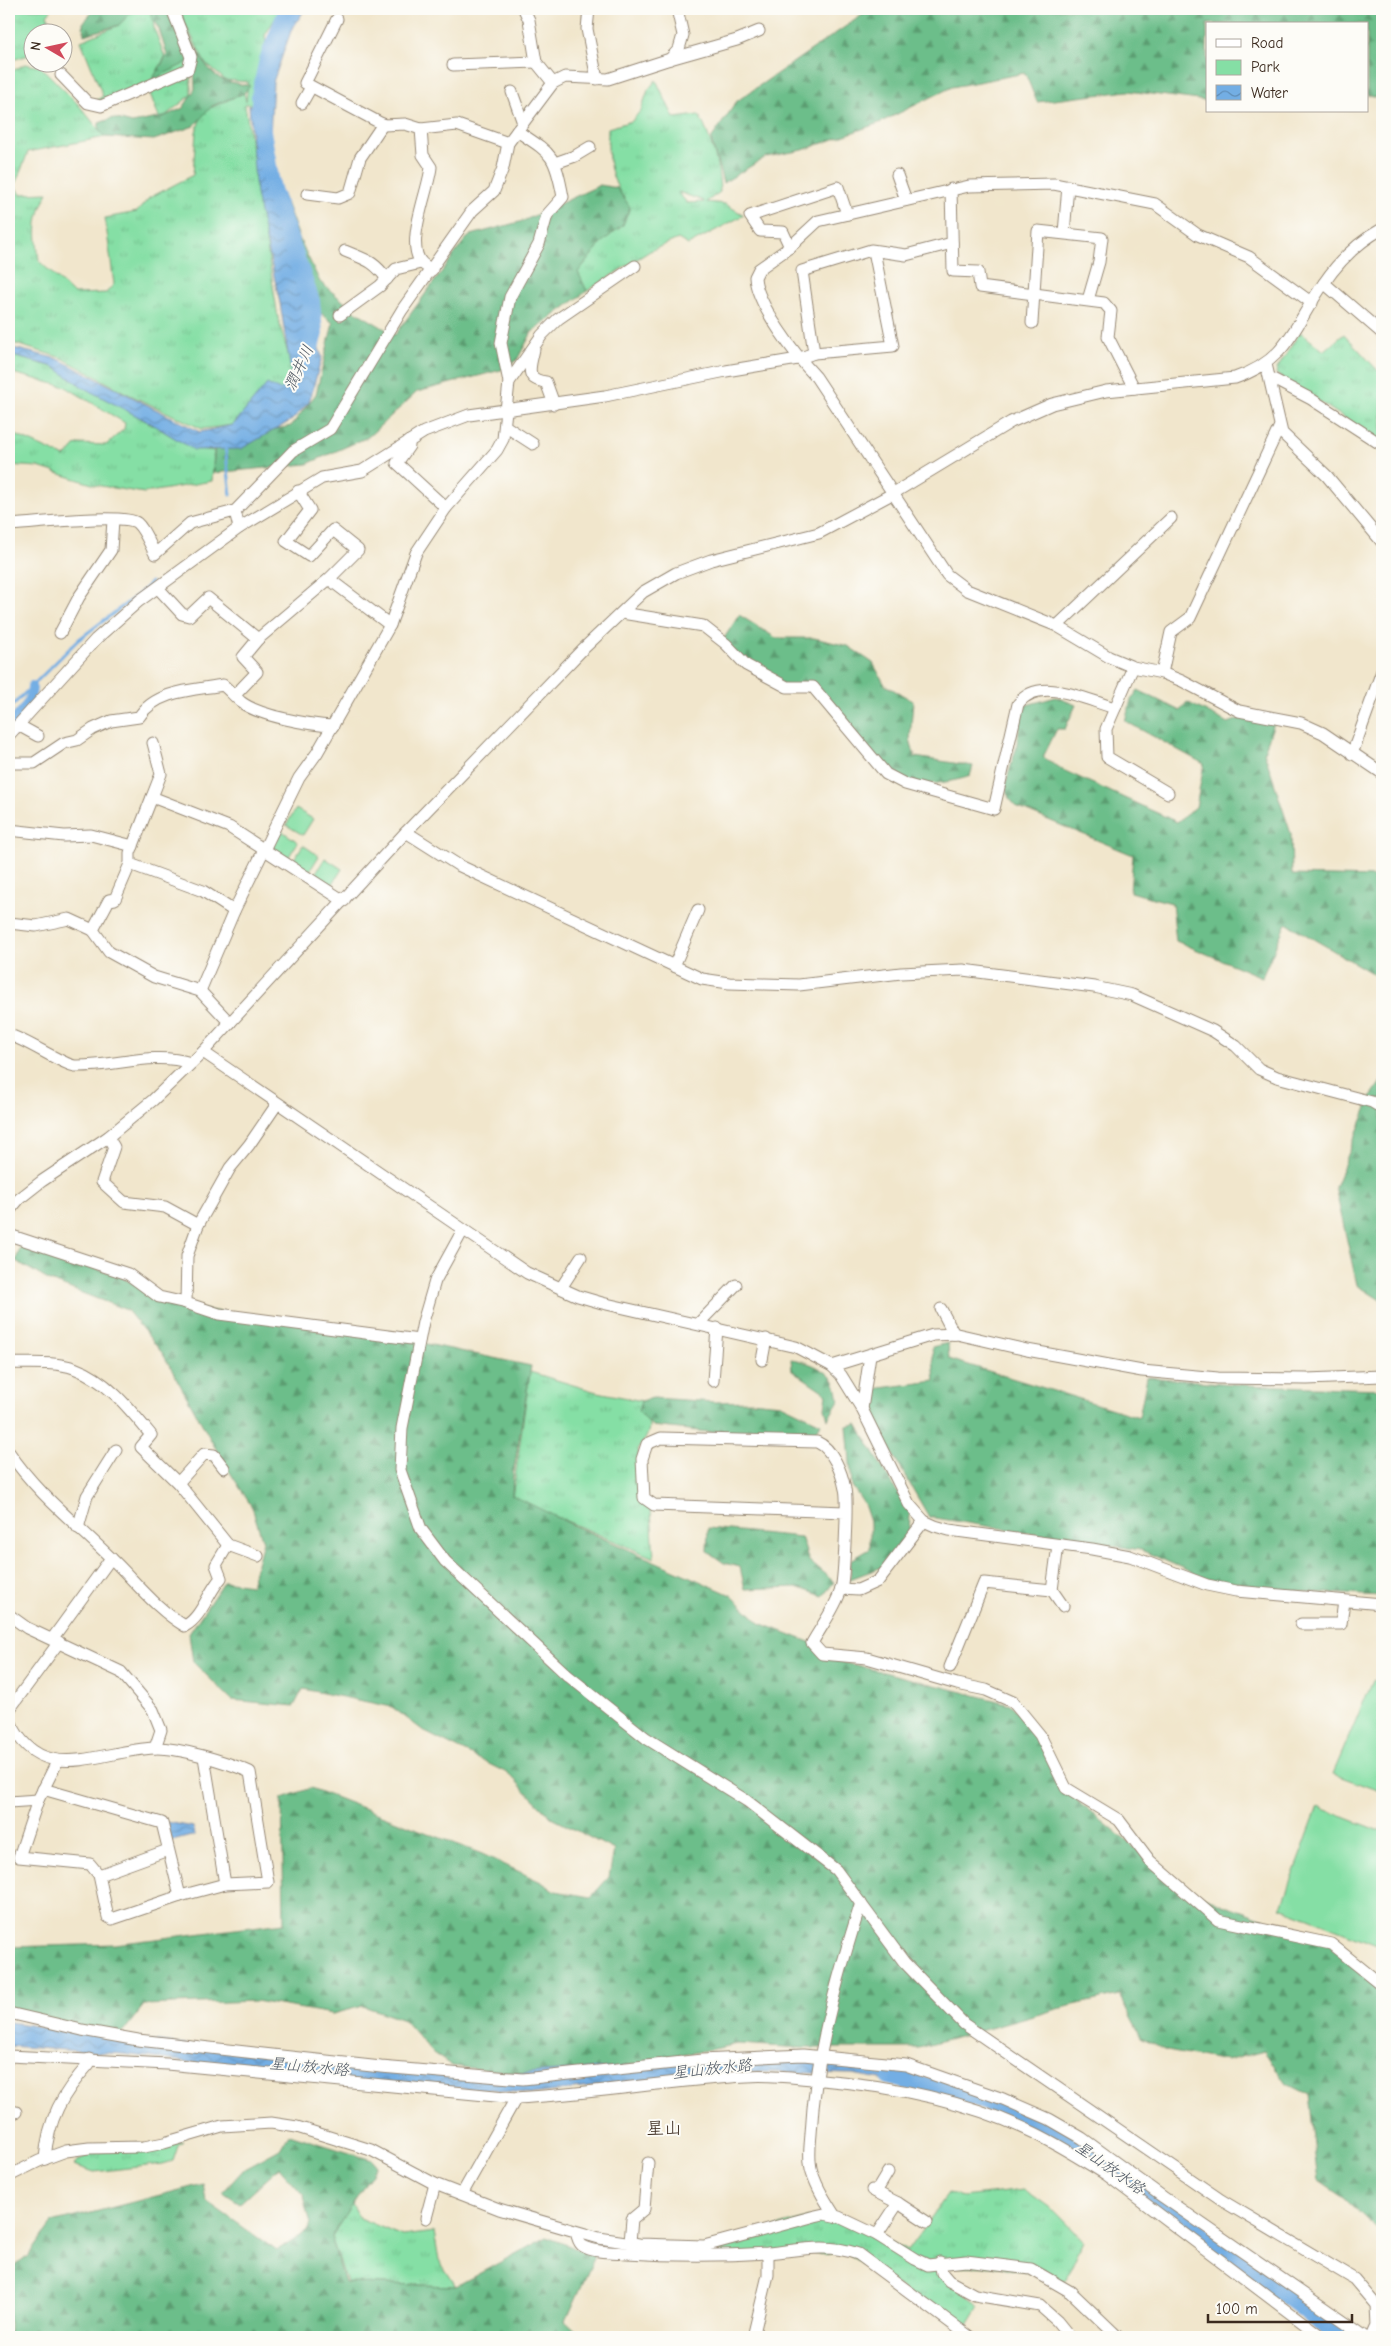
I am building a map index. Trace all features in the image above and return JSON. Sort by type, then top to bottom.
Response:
[{"type":"street","points":[[61,76],[88,103],[100,106],[188,69],[192,57],[172,9]]},
{"type":"street","points":[[524,9],[529,20],[536,62],[553,83]]},
{"type":"street","points":[[589,9],[587,29],[597,79]]},
{"type":"street","points":[[670,59],[679,49],[683,35],[677,9]]},
{"type":"street","points":[[338,18],[305,83],[383,124],[406,124],[421,129],[457,125],[508,143]]},
{"type":"street","points":[[9,525],[128,519],[137,524],[155,554],[190,523],[235,511],[293,451],[330,429],[402,310],[472,211],[494,190],[503,168],[508,143],[553,83],[565,77],[608,79],[737,40],[759,31]]},
{"type":"street","points":[[453,65],[536,62]]},
{"type":"street","points":[[302,103],[311,87]]},
{"type":"street","points":[[200,991],[234,911],[299,778],[333,726],[390,624],[416,553],[446,508],[497,450],[502,439],[509,382],[501,343],[510,297],[539,244],[547,216],[563,197],[555,163],[547,151],[520,127],[512,92]]},
{"type":"street","points":[[307,194],[338,198],[350,193],[360,158],[383,124]]},
{"type":"street","points":[[421,129],[423,155],[431,167],[417,226],[417,254],[421,263],[432,270]]},
{"type":"street","points":[[555,163],[575,156],[590,147]]},
{"type":"street","points":[[897,175],[906,200]]},
{"type":"street","points":[[1312,303],[1249,257],[1198,235],[1155,204],[1054,184],[977,185],[951,189],[818,221],[790,247],[759,269],[755,277],[755,285],[760,298],[798,359],[816,378],[947,575],[967,590],[1057,626],[1110,657],[1134,667],[1162,673],[1239,711],[1302,723],[1323,734],[1382,773]]},
{"type":"street","points":[[1064,233],[1068,186]]},
{"type":"street","points":[[790,247],[783,232],[760,231],[750,216],[838,187],[847,214]]},
{"type":"street","points":[[951,189],[954,271],[978,272],[980,287],[1104,303],[1111,311],[1108,336],[1134,388]]},
{"type":"street","points":[[9,1211],[19,1199],[42,1181],[108,1137],[153,1100],[191,1064],[406,832],[582,650],[643,592],[676,573],[711,560],[819,533],[892,494],[1010,422],[1052,404],[1077,397],[1134,388],[1235,378],[1266,364],[1288,342],[1324,283],[1352,249],[1382,230]]},
{"type":"street","points":[[1032,323],[1038,231],[1102,238],[1099,262],[1088,300]]},
{"type":"street","points":[[814,353],[802,271],[871,250],[906,255],[952,243]]},
{"type":"street","points":[[345,251],[366,258],[376,264],[387,279]]},
{"type":"street","points":[[9,735],[96,639],[139,601],[238,528],[322,478],[362,471],[424,432],[469,415],[554,404],[798,359],[814,353],[893,346],[874,251]]},
{"type":"street","points":[[340,315],[380,286],[396,269],[421,263]]},
{"type":"street","points":[[509,382],[536,343],[558,319],[635,266]]},
{"type":"street","points":[[1324,283],[1382,334]]},
{"type":"street","points":[[536,343],[529,370],[532,377],[538,381],[546,382],[554,404]]},
{"type":"street","points":[[1266,364],[1271,378],[1279,428],[1292,445],[1327,476],[1382,542]]},
{"type":"street","points":[[1271,378],[1311,399],[1382,445]]},
{"type":"street","points":[[505,426],[533,444]]},
{"type":"street","points":[[1162,673],[1171,632],[1190,618],[1279,428]]},
{"type":"street","points":[[408,441],[409,446],[397,463],[446,508]]},
{"type":"street","points":[[236,695],[257,672],[243,656],[258,639],[329,578],[358,550],[333,530],[309,556],[286,541],[310,510],[298,491]]},
{"type":"street","points":[[235,511],[238,528]]},
{"type":"street","points":[[1057,626],[1171,518]]},
{"type":"street","points":[[60,633],[79,597],[111,550],[113,520]]},
{"type":"street","points":[[329,578],[390,624]]},
{"type":"street","points":[[158,588],[182,614],[189,616],[208,598],[258,639]]},
{"type":"street","points":[[622,613],[703,626],[726,644],[746,665],[787,687],[813,687],[886,774],[905,784],[994,809],[1018,704],[1023,697],[1049,688],[1115,708]]},
{"type":"street","points":[[1134,667],[1106,729],[1107,757],[1168,793]]},
{"type":"street","points":[[1352,754],[1382,671]]},
{"type":"street","points":[[9,764],[34,763],[64,743],[77,740],[93,729],[111,721],[139,717],[146,706],[170,694],[224,685],[241,702],[284,719],[313,725],[333,726]]},
{"type":"street","points":[[18,725],[38,736]]},
{"type":"street","points":[[93,930],[109,900],[114,899],[130,864],[134,846],[161,774],[153,743]]},
{"type":"street","points":[[152,797],[229,827],[344,901]]},
{"type":"street","points":[[9,830],[64,836],[91,835],[134,846]]},
{"type":"street","points":[[406,832],[458,865],[702,979],[728,983],[821,984],[901,973],[963,970],[1094,987],[1132,995],[1213,1031],[1236,1046],[1259,1069],[1277,1077],[1372,1102],[1382,1108]]},
{"type":"street","points":[[130,864],[203,891],[234,911]]},
{"type":"street","points":[[674,966],[698,910]]},
{"type":"street","points":[[9,923],[36,926],[69,919],[93,930],[109,952],[154,977],[200,991],[230,1023]]},
{"type":"street","points":[[9,1035],[19,1038],[73,1066],[150,1058],[176,1059],[191,1064]]},
{"type":"street","points":[[203,1052],[527,1273],[602,1303],[699,1323],[806,1350],[832,1366],[841,1375],[862,1409],[909,1504],[924,1521],[948,1530],[1130,1556],[1207,1585],[1236,1591],[1382,1604]]},
{"type":"street","points":[[186,1303],[187,1256],[198,1225],[230,1168],[249,1145],[277,1104]]},
{"type":"street","points":[[108,1137],[114,1147],[102,1182],[124,1202],[165,1207],[198,1225]]},
{"type":"street","points":[[9,1193],[19,1199]]},
{"type":"street","points":[[463,1230],[435,1281],[419,1340],[402,1428],[400,1470],[421,1529],[445,1561],[567,1675],[646,1738],[754,1806],[836,1870],[904,1962],[942,2004],[964,2024],[1221,2200],[1354,2279],[1376,2305],[1377,2326],[1372,2337]]},
{"type":"street","points":[[9,1235],[128,1274],[159,1297],[186,1303],[219,1314],[419,1340]]},
{"type":"street","points":[[561,1288],[581,1257]]},
{"type":"street","points":[[699,1323],[736,1285]]},
{"type":"street","points":[[941,1309],[954,1334]]},
{"type":"street","points":[[713,1381],[717,1328]]},
{"type":"street","points":[[832,1366],[870,1356],[933,1335],[954,1334],[1132,1369],[1181,1375],[1218,1378],[1308,1380],[1382,1376]]},
{"type":"street","points":[[762,1360],[766,1339]]},
{"type":"street","points":[[862,1409],[870,1356]]},
{"type":"street","points":[[9,1363],[54,1364],[73,1368],[102,1383],[123,1400],[151,1435],[141,1447],[178,1483],[228,1544],[258,1556]]},
{"type":"street","points":[[845,1512],[654,1505],[644,1498],[642,1459],[648,1444],[661,1438],[817,1442],[824,1445],[834,1459],[846,1490],[845,1512],[841,1589],[812,1643],[822,1654],[867,1658],[957,1684],[986,1690],[1013,1702],[1040,1735],[1066,1788],[1119,1820],[1150,1861],[1218,1920],[1331,1944],[1382,1985]]},
{"type":"street","points":[[78,1528],[87,1496],[116,1450]]},
{"type":"street","points":[[9,1452],[43,1494],[151,1597],[185,1626],[193,1622],[221,1578],[216,1565],[228,1544]]},
{"type":"street","points":[[178,1483],[204,1454],[214,1455],[224,1468]]},
{"type":"street","points":[[841,1589],[858,1590],[878,1581],[924,1521]]},
{"type":"street","points":[[1058,1546],[1052,1590],[1063,1606]]},
{"type":"street","points":[[9,1710],[111,1558]]},
{"type":"street","points":[[950,1667],[984,1583],[1052,1590]]},
{"type":"street","points":[[1301,1624],[1341,1624],[1344,1601]]},
{"type":"street","points":[[9,1615],[27,1628],[121,1672],[153,1710],[161,1730],[155,1748]]},
{"type":"street","points":[[9,1719],[12,1737],[39,1756],[57,1762],[155,1748],[227,1762],[250,1772],[268,1882],[225,1884],[180,1896],[112,1919],[108,1917],[99,1875],[90,1864],[86,1862],[19,1857],[38,1800],[57,1762]]},
{"type":"street","points":[[204,1757],[225,1884]]},
{"type":"street","points":[[43,1789],[162,1823],[180,1896]]},
{"type":"street","points":[[9,1802],[38,1800]]},
{"type":"street","points":[[99,1875],[168,1850]]},
{"type":"street","points":[[835,2216],[812,2172],[810,2160],[816,2079],[845,1955],[861,1903]]},
{"type":"street","points":[[9,2013],[82,2030],[138,2040],[381,2067],[523,2078],[702,2060],[821,2056],[906,2065],[947,2078],[1049,2119],[1082,2138],[1163,2197],[1366,2337]]},
{"type":"street","points":[[9,2056],[167,2064],[516,2098],[748,2075],[784,2075],[873,2084],[985,2112],[1028,2130],[1107,2175],[1322,2337]]},
{"type":"street","points":[[45,2159],[47,2134],[57,2108],[73,2082],[89,2064],[89,2059]]},
{"type":"street","points":[[462,2194],[516,2098]]},
{"type":"street","points":[[9,2176],[66,2151],[89,2148],[144,2147],[222,2126],[271,2123],[297,2127],[371,2150],[435,2184],[500,2209],[576,2233],[630,2242],[704,2246],[815,2216],[835,2216],[877,2235],[928,2265],[940,2262],[966,2261],[984,2266],[1030,2269],[1071,2292],[1118,2337]]},
{"type":"street","points":[[630,2242],[632,2219],[644,2209],[648,2163]]},
{"type":"street","points":[[888,2172],[874,2191],[898,2203],[926,2222]]},
{"type":"street","points":[[426,2218],[435,2184]]},
{"type":"street","points":[[877,2235],[898,2203]]},
{"type":"street","points":[[576,2233],[579,2243],[583,2246],[607,2251],[698,2256],[768,2253],[831,2247],[858,2254],[970,2337]]},
{"type":"street","points":[[755,2337],[768,2275],[768,2253]]},
{"type":"street","points":[[940,2262],[942,2273],[949,2281],[975,2295],[1040,2306],[1057,2321],[1070,2337]]},
{"type":"green space","points":[[9,9],[52,9],[47,15],[50,22],[22,22],[22,57],[9,61]]},
{"type":"green space","points":[[95,9],[134,9],[119,25],[84,35],[83,23]]},
{"type":"green space","points":[[134,9],[152,9],[154,28],[165,57],[154,77],[191,57],[191,95],[160,120],[146,83],[91,104],[103,96],[81,41],[119,25]]},
{"type":"green space","points":[[151,9],[180,9],[196,49],[209,69],[216,76],[224,80],[250,86],[244,93],[212,106],[194,126],[154,140],[105,137],[99,130],[99,123],[113,118],[132,123],[163,117],[183,108],[195,89],[194,59],[152,80],[167,55],[159,29],[151,17]]},
{"type":"green space","points":[[178,9],[281,9],[265,35],[267,57],[261,104],[245,104],[278,318],[294,375],[281,391],[267,385],[233,425],[202,429],[126,393],[62,358],[9,342],[9,73],[22,66],[22,72],[46,72],[78,104],[105,137],[28,152],[15,186],[20,194],[48,193],[40,211],[37,226],[39,261],[74,294],[106,293],[114,284],[105,218],[137,212],[149,198],[193,175],[196,132],[203,111],[244,93],[246,101],[248,82],[225,80],[205,63]]},
{"type":"green space","points":[[871,9],[1382,9],[1382,100],[1368,95],[1368,22],[1206,22],[1206,101],[1128,91],[1037,102],[1025,73],[952,87],[879,123],[803,150],[766,157],[723,183],[711,139],[737,101]]},
{"type":"green space","points":[[656,80],[674,118],[699,115],[714,152],[720,192],[706,202],[725,204],[744,215],[688,245],[678,239],[650,251],[587,291],[577,273],[603,241],[621,227],[630,208],[618,188],[611,170],[608,151],[608,128],[632,121],[641,110],[648,90]],"holes":[[[678,192],[704,201],[687,203]]]},
{"type":"green space","points":[[276,180],[300,240],[320,282],[355,311],[395,335],[465,240],[471,235],[523,221],[600,185],[617,188],[630,207],[623,225],[603,241],[578,272],[587,291],[532,332],[517,360],[501,370],[417,392],[368,437],[307,464],[213,473],[215,442],[291,426],[316,394],[333,323],[295,292],[263,200]]},
{"type":"green space","points":[[1300,332],[1324,351],[1344,334],[1382,375],[1382,442],[1276,374],[1277,369]]},
{"type":"green space","points":[[9,355],[54,367],[192,448],[214,451],[212,481],[144,493],[95,485],[38,467],[9,465],[9,432],[65,457],[77,444],[106,445],[124,429],[125,423],[66,387],[9,372]]},
{"type":"green space","points":[[739,615],[776,638],[814,638],[848,646],[873,663],[885,685],[913,701],[910,739],[915,757],[973,766],[970,776],[948,782],[920,785],[906,784],[897,779],[872,757],[813,687],[787,687],[721,643]]},
{"type":"green space","points":[[1138,690],[1180,711],[1187,702],[1228,723],[1245,717],[1274,723],[1264,752],[1291,834],[1292,875],[1376,877],[1382,882],[1382,979],[1286,923],[1262,977],[1176,941],[1172,903],[1130,892],[1133,855],[1017,807],[1009,798],[1005,786],[1016,749],[1023,706],[1056,697],[1076,705],[1065,729],[1057,729],[1043,757],[1065,771],[1177,822],[1196,807],[1204,764],[1125,721],[1131,700]]},
{"type":"green space","points":[[296,809],[313,819],[303,835],[286,825]]},
{"type":"green space","points":[[282,831],[298,842],[288,858],[272,847]]},
{"type":"green space","points":[[303,845],[319,856],[309,872],[292,862]]},
{"type":"green space","points":[[325,858],[342,869],[332,885],[315,874]]},
{"type":"green space","points":[[1382,1080],[1382,1301],[1357,1285],[1335,1187],[1372,1095]]},
{"type":"green space","points":[[20,1248],[115,1274],[174,1305],[394,1337],[531,1366],[513,1476],[512,1495],[575,1526],[731,1595],[760,1623],[812,1643],[820,1656],[1010,1704],[1034,1727],[1062,1788],[1187,1891],[1338,1946],[1382,1984],[1382,2234],[1344,2198],[1319,2181],[1309,2095],[1287,2084],[1264,2051],[1226,2061],[1167,2050],[1141,2037],[1119,1995],[1065,2007],[919,2048],[801,2048],[738,2044],[595,2072],[531,2074],[452,2066],[433,2053],[404,2020],[363,2006],[333,2014],[255,2001],[144,2005],[117,2040],[9,2013],[9,1947],[115,1944],[284,1923],[282,1798],[311,1788],[482,1854],[541,1882],[555,1891],[591,1897],[609,1877],[614,1850],[552,1818],[509,1774],[425,1732],[392,1707],[303,1689],[294,1706],[232,1700],[193,1662],[189,1634],[224,1581],[251,1585],[263,1542],[252,1507],[221,1458],[163,1354],[127,1310],[50,1281],[16,1261]]},
{"type":"green space","points":[[948,1343],[949,1359],[1139,1417],[1147,1377],[1245,1385],[1382,1389],[1382,1596],[1271,1590],[1207,1579],[1141,1550],[929,1517],[874,1422],[873,1389],[935,1381],[932,1347]]},
{"type":"green space","points":[[791,1359],[815,1366],[826,1372],[834,1381],[839,1401],[828,1419],[825,1408],[827,1394],[792,1370]]},
{"type":"green space","points":[[530,1372],[593,1391],[642,1401],[649,1426],[646,1436],[638,1449],[647,1503],[651,1510],[654,1558],[512,1498]]},
{"type":"green space","points":[[653,1398],[715,1402],[751,1401],[781,1404],[821,1423],[815,1434],[708,1432],[652,1426],[638,1411],[641,1401]]},
{"type":"green space","points":[[857,1424],[910,1514],[909,1534],[882,1567],[850,1579],[851,1560],[870,1549],[870,1522],[864,1504],[852,1486],[847,1426]]},
{"type":"green space","points":[[708,1528],[801,1537],[809,1561],[834,1582],[823,1596],[796,1587],[745,1589],[740,1567],[724,1563],[707,1551]]},
{"type":"green space","points":[[1373,1680],[1382,1683],[1382,1792],[1333,1774]]},
{"type":"green space","points":[[1318,1807],[1382,1832],[1382,1947],[1281,1907]]},
{"type":"green space","points":[[289,2134],[372,2160],[377,2166],[331,2237],[345,2283],[456,2286],[547,2237],[595,2256],[566,2321],[583,2337],[9,2337],[9,2271],[27,2257],[52,2223],[203,2184],[206,2201],[277,2251],[307,2231],[311,2224],[304,2196],[279,2167],[240,2203],[223,2192],[245,2168],[280,2149]]},
{"type":"green space","points":[[183,2142],[178,2146],[173,2161],[163,2164],[94,2172],[74,2165],[90,2153]]},
{"type":"green space","points":[[1024,2190],[1056,2213],[1083,2241],[1065,2281],[1002,2267],[941,2266],[979,2307],[965,2330],[846,2253],[712,2255],[716,2244],[815,2216],[839,2217],[907,2251],[948,2194],[963,2197]]},
{"type":"green space","points":[[352,2204],[359,2218],[402,2236],[434,2232],[439,2260],[456,2286],[347,2283],[331,2237]]},
{"type":"water","points":[[284,9],[305,9],[291,31],[273,82],[267,190],[322,357],[309,402],[292,420],[241,449],[194,450],[152,424],[84,388],[54,367],[9,355],[9,347],[58,359],[200,432],[233,425],[267,384],[280,390],[292,379],[280,303],[256,194],[249,105],[260,107],[265,142],[268,41]]},
{"type":"water","points":[[167,1822],[193,1827],[195,1835],[172,1841]]},
{"type":"water","points":[[9,2022],[83,2033],[461,2077],[705,2062],[831,2060],[875,2069],[918,2074],[907,2084],[853,2074],[723,2071],[532,2094],[489,2089],[367,2084],[123,2054],[9,2046]]},
{"type":"waterway","name":"潤井川","points":[[288,9],[268,60],[260,96],[262,131],[272,189],[311,301],[314,333],[307,358]]},
{"type":"waterway","points":[[225,446],[231,495]]},
{"type":"waterway","points":[[9,709],[78,640],[139,594],[151,582]]},
{"type":"waterway","points":[[9,726],[28,703],[32,686]]},
{"type":"waterway","name":"星山放水路","points":[[889,2076],[974,2098],[1011,2110],[1087,2149],[1342,2337]]},
{"type":"district","name":"星山","points":[[664,2128]]}]
